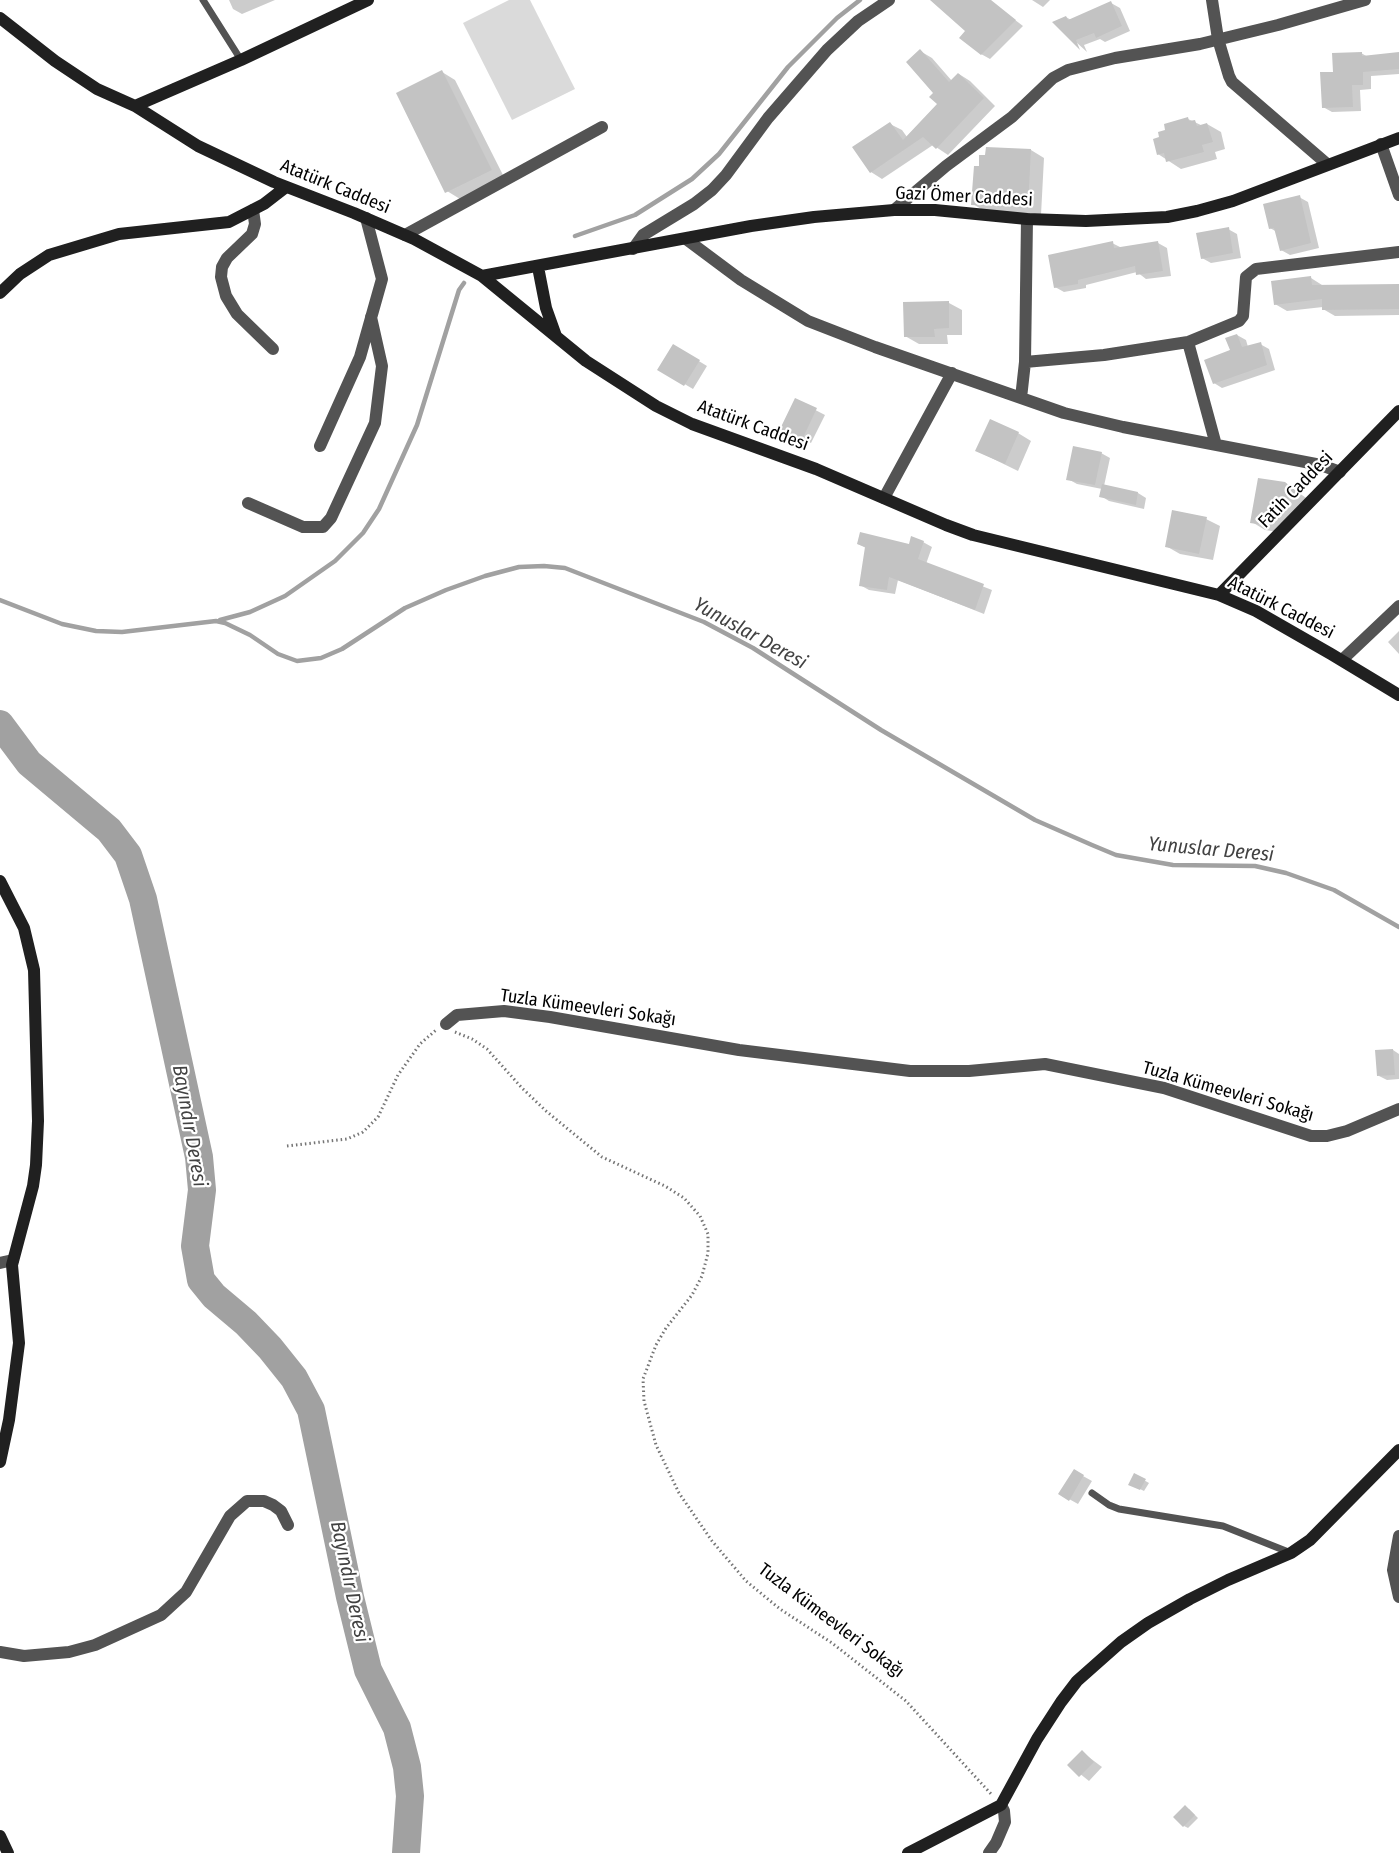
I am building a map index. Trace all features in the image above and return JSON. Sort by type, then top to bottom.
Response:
[{"type":"street","points":[[135,106],[241,60],[368,0]]},
{"type":"street","points":[[633,249],[643,235],[694,204],[712,190],[726,175],[768,118],[827,50],[858,21],[889,0]]},
{"type":"street","points":[[1212,0],[1218,39],[1229,76],[1236,86],[1327,164]]},
{"type":"street","points":[[894,210],[945,166],[1012,117],[1053,78],[1083,65],[1278,26],[1365,0]]},
{"type":"street","name":"Atatürk Caddesi","points":[[0,18],[89,84],[135,106],[198,146],[286,187],[405,235],[482,276],[586,361],[656,406],[692,424],[778,454],[946,525],[973,534],[1219,595],[1256,611],[1399,695]]},
{"type":"street","points":[[405,235],[602,127]]},
{"type":"street","name":"Gazi Ömer Caddesi","points":[[482,276],[751,226],[814,217],[894,210],[947,211],[1027,219],[1086,221],[1167,217],[1197,212],[1233,201],[1399,138]]},
{"type":"street","points":[[1381,144],[1394,170],[1399,195]]},
{"type":"street","points":[[0,293],[20,274],[49,255],[119,234],[229,222],[253,210],[286,187]]},
{"type":"street","points":[[253,210],[255,224],[252,234],[227,258],[222,267],[221,277],[226,296],[237,314],[273,349]]},
{"type":"street","points":[[320,446],[360,357],[382,279],[366,218]]},
{"type":"street","points":[[1022,398],[1025,362],[1027,219]]},
{"type":"street","points":[[686,239],[741,280],[808,321],[875,347],[1064,414],[1321,465],[1340,472]]},
{"type":"street","points":[[1025,362],[1104,355],[1188,342],[1239,321],[1243,316],[1246,277],[1256,269],[1399,252]]},
{"type":"street","points":[[538,267],[546,308],[557,337]]},
{"type":"street","points":[[248,503],[303,527],[324,527],[331,518],[375,423],[382,366],[372,317]]},
{"type":"street","points":[[1188,342],[1216,445]]},
{"type":"street","points":[[884,498],[952,373]]},
{"type":"street","name":"Fatih Caddesi","points":[[1219,595],[1399,411]]},
{"type":"street","points":[[1342,660],[1399,606]]},
{"type":"street","points":[[0,881],[24,928],[34,970],[38,1121],[33,1186],[13,1260],[19,1343],[9,1420],[0,1462]]},
{"type":"street","name":"Tuzla Kümeevleri Sokağı","points":[[446,1024],[457,1015],[504,1011],[739,1050],[910,1071],[969,1071],[1045,1064],[1164,1088],[1311,1136],[1327,1136],[1347,1131],[1399,1109]]},
{"type":"street","points":[[0,1263],[13,1260]]},
{"type":"street","points":[[908,1853],[1001,1805],[1061,1702],[1077,1682],[1113,1648],[1148,1623],[1190,1599],[1291,1553],[1310,1540],[1399,1450]]},
{"type":"street","points":[[0,1652],[24,1656],[69,1652],[95,1645],[161,1615],[186,1592],[230,1516],[247,1501],[264,1501],[273,1505],[280,1511],[288,1525]]},
{"type":"street","points":[[1399,1536],[1393,1570],[1399,1597]]},
{"type":"street","points":[[989,1853],[1005,1822],[1001,1805]]},
{"type":"street","points":[[0,1836],[8,1853]]},
{"type":"lane","points":[[203,0],[241,60]]},
{"type":"lane","points":[[1092,1493],[1119,1509],[1223,1526],[1291,1553]]},
{"type":"path","points":[[287,1146],[347,1139],[363,1132],[378,1117],[398,1075],[426,1036],[446,1024]]},
{"type":"path","name":"Tuzla Kümeevleri Sokağı","points":[[446,1024],[450,1031],[472,1039],[487,1048],[546,1111],[602,1157],[665,1186],[684,1198],[700,1216],[708,1234],[708,1253],[702,1276],[692,1295],[666,1328],[656,1345],[643,1379],[644,1401],[656,1445],[679,1493],[712,1541],[746,1581],[780,1609],[850,1656],[906,1701],[1001,1805]]},
{"type":"shaded area","points":[[509,0],[530,0],[575,89],[512,120],[463,23]]},
{"type":"building","points":[[930,0],[991,0],[1016,20],[981,55],[959,38],[965,31]]},
{"type":"building","points":[[1111,1],[1122,26],[1096,38],[1094,33],[1076,40],[1080,50],[1052,22],[1066,16],[1068,20]]},
{"type":"building","points":[[920,49],[949,82],[958,73],[984,98],[936,149],[923,137],[870,173],[852,147],[890,122],[903,140],[937,104],[929,97],[933,93],[906,62]]},
{"type":"building","points":[[1362,52],[1362,56],[1399,52],[1399,69],[1363,72],[1363,85],[1352,85],[1353,107],[1322,108],[1320,72],[1333,72],[1332,53]]},
{"type":"building","points":[[442,70],[492,170],[445,193],[396,93]]},
{"type":"building","points":[[1188,117],[1189,121],[1195,120],[1197,126],[1207,123],[1213,142],[1202,145],[1204,152],[1166,162],[1164,153],[1157,155],[1153,139],[1159,137],[1158,132],[1165,130],[1164,124]]},
{"type":"building","points":[[986,147],[1031,149],[1028,208],[971,205],[974,166],[979,166],[979,155],[985,155]]},
{"type":"building","points":[[1300,195],[1311,243],[1280,251],[1274,228],[1269,229],[1263,204]]},
{"type":"building","points":[[1229,227],[1233,253],[1201,259],[1196,233]]},
{"type":"building","points":[[1113,241],[1114,248],[1158,241],[1163,271],[1136,275],[1135,266],[1078,280],[1078,284],[1054,288],[1048,255]]},
{"type":"building","points":[[1311,276],[1312,285],[1399,284],[1399,309],[1322,310],[1322,299],[1274,305],[1271,281]]},
{"type":"building","points":[[949,301],[949,328],[934,329],[935,337],[904,337],[903,302]]},
{"type":"building","points":[[1237,334],[1242,347],[1261,342],[1267,365],[1213,384],[1204,360],[1230,350],[1225,338]]},
{"type":"building","points":[[673,344],[700,360],[684,386],[657,370]]},
{"type":"building","points":[[795,398],[817,408],[802,440],[780,429]]},
{"type":"building","points":[[990,419],[1019,432],[1005,464],[975,451]]},
{"type":"building","points":[[1073,446],[1102,452],[1095,485],[1066,480]]},
{"type":"building","points":[[1258,478],[1285,482],[1296,491],[1264,525],[1250,523]]},
{"type":"building","points":[[1102,484],[1138,492],[1136,505],[1099,497]]},
{"type":"building","points":[[1172,510],[1207,517],[1199,554],[1165,547]]},
{"type":"building","points":[[860,532],[909,544],[911,536],[924,541],[918,559],[984,584],[975,610],[889,577],[887,590],[859,586],[865,547],[857,544]]},
{"type":"building","points":[[1393,1049],[1395,1075],[1377,1076],[1375,1050]]},
{"type":"building","points":[[1074,1469],[1084,1475],[1069,1501],[1058,1494]]},
{"type":"building","points":[[1134,1473],[1146,1479],[1140,1490],[1128,1485]]},
{"type":"building","points":[[1082,1750],[1094,1762],[1079,1777],[1067,1765]]},
{"type":"building","points":[[1185,1805],[1195,1815],[1183,1827],[1173,1817]]},
{"type":"waterway","points":[[575,236],[635,215],[692,179],[719,154],[788,67],[837,18],[860,0]]},
{"type":"waterway","points":[[220,620],[250,612],[285,596],[335,561],[363,533],[379,509],[417,425],[459,290],[464,283]]},
{"type":"waterway","name":"Yunuslar Deresi","points":[[0,600],[62,624],[96,631],[122,632],[216,621],[250,635],[278,654],[297,661],[321,658],[342,649],[405,608],[485,576],[519,567],[565,568],[704,622],[753,648],[881,730],[1035,820],[1092,845],[1116,855],[1173,865],[1255,866],[1286,873],[1334,890],[1399,927]]},
{"type":"waterway","name":"Bayındır Deresi","points":[[0,724],[29,763],[109,830],[128,855],[143,899],[199,1157],[202,1190],[195,1246],[201,1280],[214,1296],[246,1323],[270,1348],[294,1378],[311,1410],[350,1597],[368,1670],[397,1728],[407,1767],[410,1796],[406,1853]]}]
